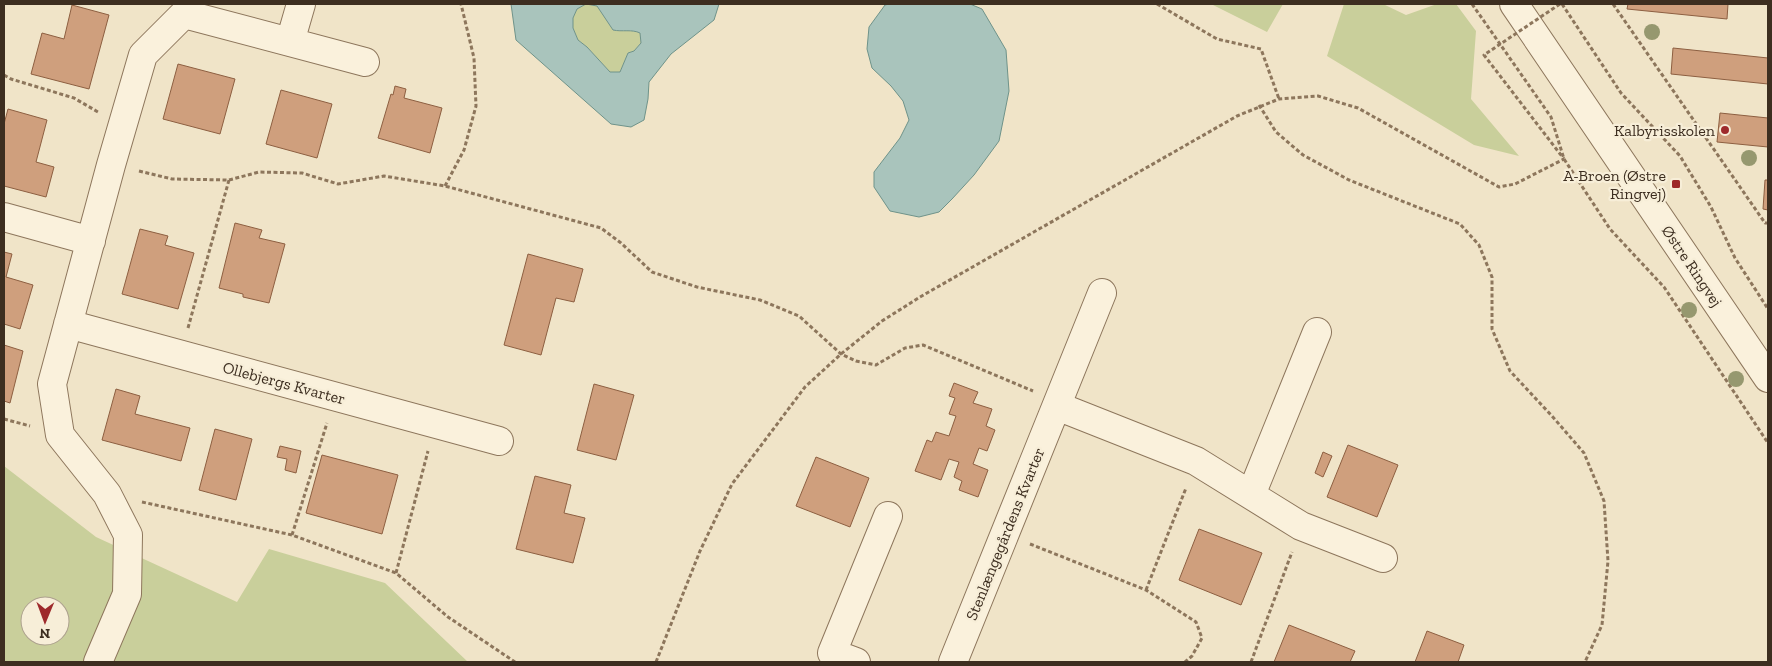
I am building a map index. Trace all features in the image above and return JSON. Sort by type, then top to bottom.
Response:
[{"type":"street","points":[[290,42],[301,4]]},
{"type":"street","name":"Østre Ringvej","points":[[1514,4],[1768,378]]},
{"type":"street","points":[[98,662],[127,594],[128,535],[108,494],[60,435],[52,384],[111,165],[143,55],[185,9],[290,42],[365,62]]},
{"type":"street","points":[[4,218],[91,241]]},
{"type":"street","name":"Stenlængegårdens Kvarter","points":[[953,662],[1102,293]]},
{"type":"street","name":"Ollebjergs Kvarter","points":[[68,324],[499,441]]},
{"type":"street","points":[[1251,495],[1317,332]]},
{"type":"street","points":[[1057,406],[1196,461],[1301,526],[1383,558]]},
{"type":"street","points":[[856,662],[832,653],[888,516]]},
{"type":"path","points":[[445,186],[464,150],[476,106],[474,58],[461,4]]},
{"type":"path","points":[[1157,4],[1217,39],[1261,49],[1278,99]]},
{"type":"path","points":[[1472,4],[1551,117],[1564,159]]},
{"type":"path","points":[[1768,309],[1734,258],[1712,207],[1680,156],[1621,93],[1561,4],[1484,54],[1564,159],[1610,229],[1664,287],[1768,443]]},
{"type":"path","points":[[1613,4],[1765,223],[1768,223]]},
{"type":"path","points":[[4,74],[11,79],[74,98],[122,126]]},
{"type":"path","points":[[656,662],[700,551],[732,484],[805,387],[841,354],[882,321],[920,297],[1220,125],[1278,99],[1318,96],[1358,108],[1499,187],[1515,184],[1564,159]]},
{"type":"path","points":[[1259,106],[1276,132],[1303,155],[1349,180],[1460,224],[1479,245],[1492,278],[1492,328],[1510,371],[1584,453],[1604,501],[1608,561],[1602,625],[1585,662]]},
{"type":"path","points":[[111,165],[172,178],[229,180],[259,172],[302,173],[338,184],[384,176],[445,186],[600,228],[621,243],[652,272],[697,287],[760,300],[799,316],[841,354],[856,361],[876,366],[905,348],[923,345],[1037,392],[1057,406]]},
{"type":"path","points":[[181,355],[229,180]]},
{"type":"path","points":[[292,535],[335,397]]},
{"type":"path","points":[[396,573],[435,424]]},
{"type":"path","points":[[1146,590],[1196,461]]},
{"type":"path","points":[[108,494],[292,535],[396,573],[448,617],[516,662]]},
{"type":"path","points":[[1252,662],[1301,526]]},
{"type":"path","points":[[1004,534],[1146,590],[1196,622],[1202,638],[1192,656],[1185,662]]},
{"type":"green space","points":[[586,4],[597,6],[613,30],[640,33],[641,43],[634,51],[628,53],[620,72],[610,72],[578,40],[573,28],[573,18],[577,9]]},
{"type":"green space","points":[[1211,4],[1283,4],[1267,32]]},
{"type":"green space","points":[[1344,4],[1383,4],[1406,15],[1437,4],[1456,4],[1476,31],[1471,99],[1519,156],[1474,145],[1327,56]]},
{"type":"green space","points":[[4,466],[96,537],[237,602],[269,549],[385,583],[468,662],[4,662]]},
{"type":"water","points":[[511,4],[586,4],[719,4],[714,20],[671,54],[649,82],[644,120],[631,127],[611,124],[516,40]],"holes":[[[586,4],[597,6],[613,30],[640,33],[641,43],[634,51],[628,53],[620,72],[610,72],[578,40],[573,28],[573,18],[577,9]]]},
{"type":"water","points":[[970,4],[982,9],[1006,50],[1009,91],[999,141],[974,175],[939,212],[919,217],[890,211],[874,187],[874,172],[900,138],[909,120],[903,101],[891,86],[872,68],[867,49],[869,27],[885,5]]},
{"type":"building","points":[[1628,4],[1728,4],[1727,19],[1627,9]]},
{"type":"building","points":[[72,5],[109,15],[89,89],[31,74],[42,33],[64,39]]},
{"type":"building","points":[[1673,48],[1768,58],[1768,84],[1671,74]]},
{"type":"building","points":[[178,64],[235,79],[220,134],[163,119]]},
{"type":"building","points":[[395,86],[406,89],[404,98],[442,108],[430,153],[378,138]]},
{"type":"building","points":[[281,90],[332,104],[317,158],[266,144]]},
{"type":"building","points":[[8,109],[47,120],[36,162],[54,167],[46,197],[4,186],[4,124]]},
{"type":"building","points":[[1720,113],[1768,118],[1768,147],[1717,142]]},
{"type":"building","points":[[1765,180],[1768,180],[1768,210],[1763,209]]},
{"type":"building","points":[[235,223],[262,230],[259,238],[285,244],[269,303],[243,297],[243,294],[219,288]]},
{"type":"building","points":[[140,229],[168,236],[165,245],[194,253],[178,309],[122,294]]},
{"type":"building","points":[[4,252],[12,254],[6,277],[33,285],[20,329],[4,324]]},
{"type":"building","points":[[528,254],[583,269],[574,302],[556,298],[541,355],[504,345]]},
{"type":"building","points":[[4,345],[23,351],[10,403],[4,401]]},
{"type":"building","points":[[954,383],[978,392],[973,403],[992,409],[986,426],[995,430],[987,451],[979,448],[973,464],[988,470],[978,497],[959,490],[962,481],[954,477],[959,462],[949,459],[941,480],[915,471],[927,440],[932,442],[936,432],[949,436],[956,416],[949,414],[955,398],[949,396]]},
{"type":"building","points":[[594,384],[634,395],[616,460],[577,450]]},
{"type":"building","points":[[116,389],[140,396],[135,414],[190,428],[181,461],[102,440]]},
{"type":"building","points":[[215,429],[252,439],[236,500],[199,490]]},
{"type":"building","points":[[1348,445],[1398,465],[1377,517],[1327,497]]},
{"type":"building","points":[[280,446],[301,451],[296,473],[285,470],[287,459],[277,457]]},
{"type":"building","points":[[1323,452],[1332,456],[1323,477],[1315,473]]},
{"type":"building","points":[[322,455],[398,475],[382,534],[306,513]]},
{"type":"building","points":[[816,457],[869,478],[850,527],[796,506]]},
{"type":"building","points":[[535,476],[571,485],[564,513],[585,518],[573,563],[516,549]]},
{"type":"building","points":[[1199,529],[1262,553],[1241,605],[1179,580]]},
{"type":"building","points":[[1289,625],[1355,651],[1350,662],[1274,662]]},
{"type":"building","points":[[1427,631],[1464,645],[1458,662],[1415,662]]},
{"type":"place","name":"Kalbyrisskolen","points":[[1725,130]]},
{"type":"place","name":"A-Broen (Østre Ringvej)","points":[[1676,184]]}]
